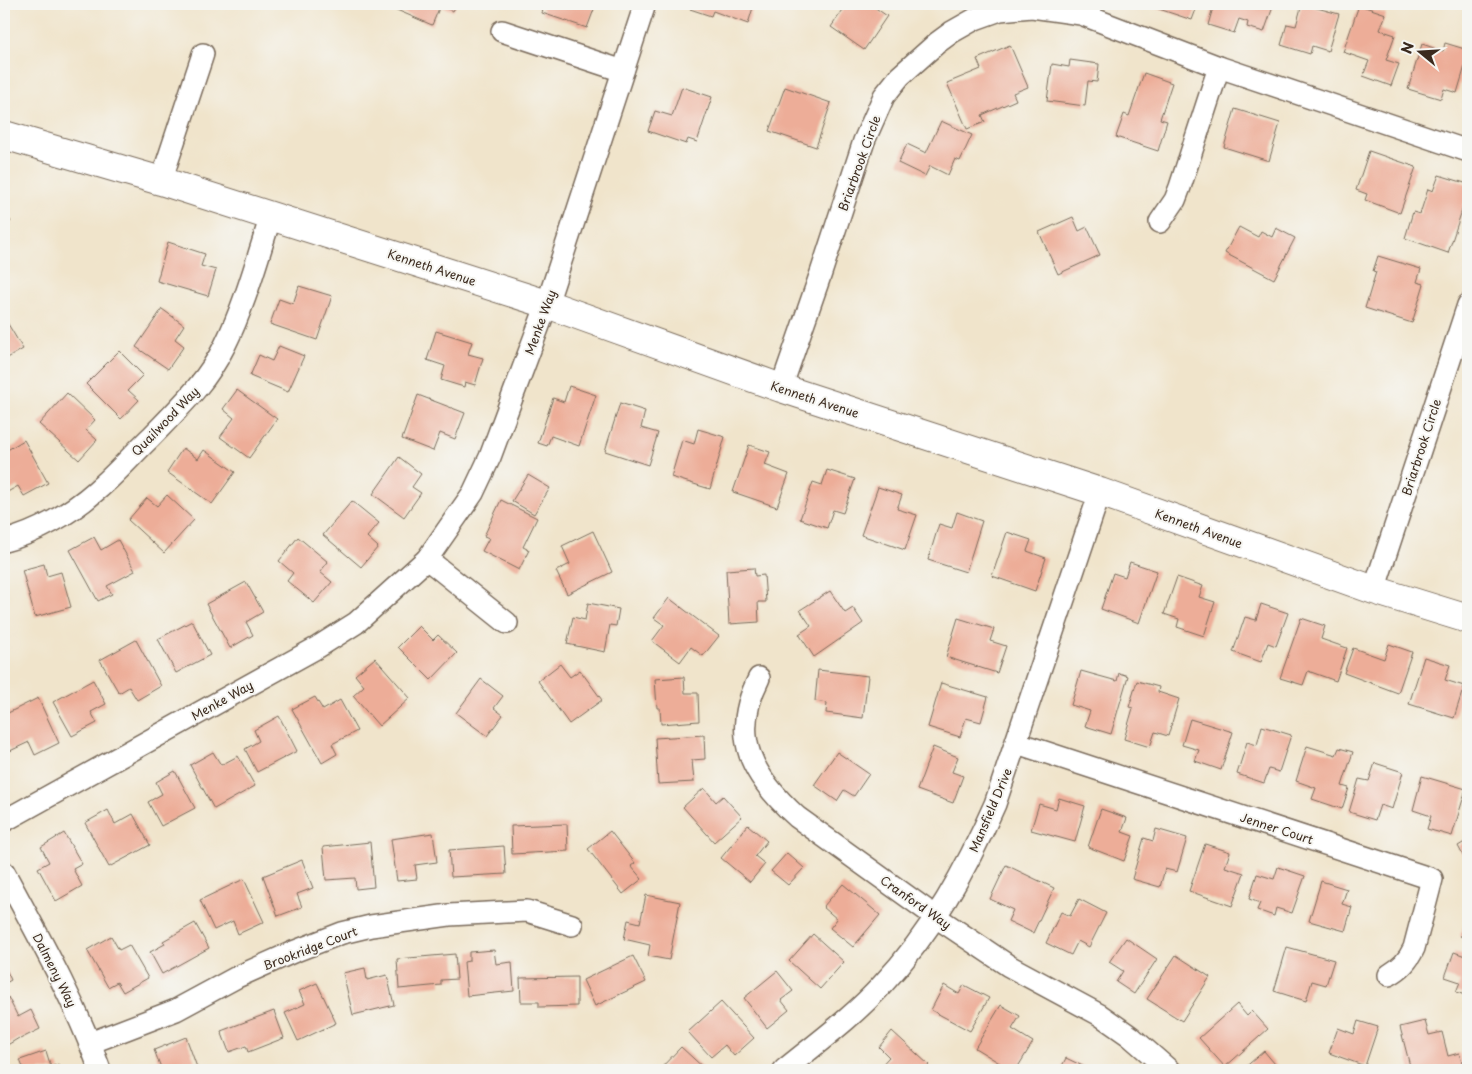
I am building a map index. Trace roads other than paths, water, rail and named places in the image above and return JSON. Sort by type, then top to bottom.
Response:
[{"type":"main road","name":"Kenneth Avenue","points":[[4,135],[161,181],[547,304],[781,388],[1100,492],[1374,590],[1468,619]]},
{"type":"street","name":"Menke Way","points":[[4,821],[318,647],[356,623],[427,559],[473,493],[490,457],[547,304],[645,4]]},
{"type":"street","name":"Briarbrook Circle","points":[[781,388],[864,141],[884,96],[900,76],[937,43],[975,19],[1000,10],[1032,7],[1081,14],[1219,67],[1468,151]]},
{"type":"street","points":[[502,31],[623,71]]},
{"type":"street","points":[[161,181],[204,54]]},
{"type":"street","points":[[1160,222],[1175,200],[1180,187],[1219,67]]},
{"type":"street","name":"Quailwood Way","points":[[4,541],[38,529],[64,514],[96,491],[189,398],[208,374],[224,346],[236,319],[271,216]]},
{"type":"street","name":"Briarbrook Circle","points":[[1374,590],[1468,305]]},
{"type":"street","name":"Mansfield Drive","points":[[784,1070],[848,1018],[882,986],[902,963],[936,917],[976,846],[995,804],[1017,744],[1100,492]]},
{"type":"street","points":[[427,559],[507,623]]},
{"type":"street","name":"Cranford Way","points":[[759,678],[748,704],[745,732],[752,760],[757,771],[772,792],[797,817],[936,917],[1009,966],[1100,1015],[1130,1036],[1169,1070]]},
{"type":"street","name":"Jenner Court","points":[[1017,744],[1432,879],[1414,948],[1409,958],[1400,968],[1389,975]]},
{"type":"street","name":"Dalmeny Way","points":[[4,872],[51,959],[90,1043],[100,1070]]},
{"type":"street","name":"Brookridge Court","points":[[90,1043],[176,1010],[237,977],[342,933],[371,926],[449,915],[527,911],[572,925]]}]
